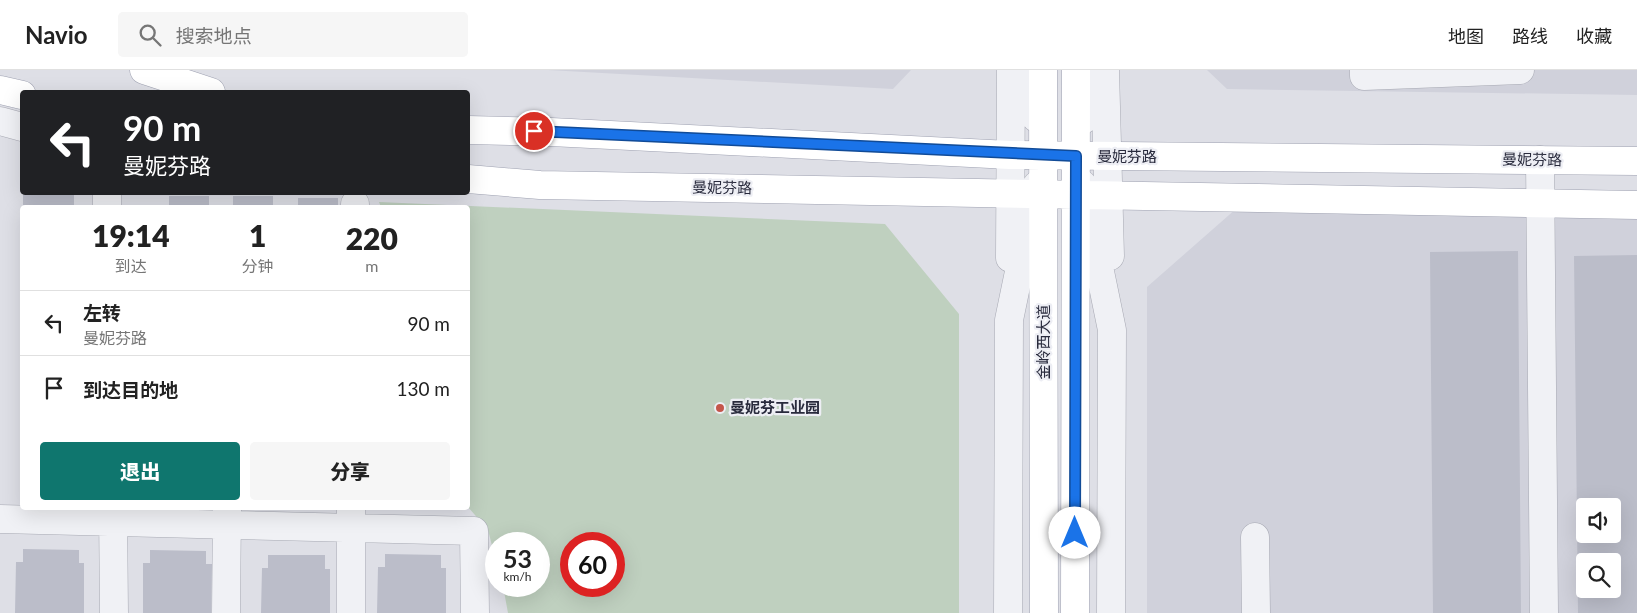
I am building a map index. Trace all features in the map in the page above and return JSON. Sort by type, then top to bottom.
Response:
[{"type":"main road","points":[[144,70],[205,90]]},
{"type":"main road","name":"金岭西大道","points":[[1043,70],[1043,155],[1029,194],[1044,613]]},
{"type":"main road","name":"金岭西大道","points":[[1075,613],[1089,195],[1076,156],[1076,70]]},
{"type":"main road","points":[[0,90],[20,95]]},
{"type":"main road","name":"曼妮芬路","points":[[470,130],[570,133],[1010,155],[1637,161]]},
{"type":"main road","name":"曼妮芬路","points":[[470,179],[540,185],[1637,205]]},
{"type":"street","points":[[1008,613],[1009,320],[1029,194],[1010,155],[1011,70]]},
{"type":"street","points":[[1027,70],[1043,155]]},
{"type":"street","points":[[1076,156],[1092,70]]},
{"type":"street","points":[[1104,70],[1107,157],[1089,195],[1112,330],[1111,613]]},
{"type":"street","points":[[1364,70],[1364,76],[1520,70]]},
{"type":"street","points":[[0,122],[20,127]]},
{"type":"street","points":[[1540,160],[1544,613]]},
{"type":"street","points":[[113,515],[114,613]]},
{"type":"street","points":[[0,519],[113,515],[351,518],[474,531],[475,613]]},
{"type":"street","points":[[226,613],[227,516]]},
{"type":"street","points":[[351,518],[351,613]]},
{"type":"street","points":[[1256,537],[1256,613]]},
{"type":"shaded area","points":[[548,70],[911,70],[893,89]]},
{"type":"shaded area","points":[[1207,70],[1637,70],[1637,95],[1227,89]]},
{"type":"shaded area","points":[[1237,208],[1637,215],[1637,613],[1147,613],[1147,287]]},
{"type":"green space","name":"曼妮芬工业园","points":[[379,202],[448,205],[380,205]]},
{"type":"green space","name":"曼妮芬工业园","points":[[470,206],[885,224],[959,314],[959,613],[508,613],[505,597],[550,597],[550,532],[489,532],[470,509]]},
{"type":"building","points":[[23,195],[74,195],[74,205],[23,205]]},
{"type":"building","points":[[169,196],[209,196],[209,205],[169,205]]},
{"type":"building","points":[[233,196],[273,196],[273,205],[233,205]]},
{"type":"building","points":[[298,198],[338,198],[338,205],[298,205]]},
{"type":"building","points":[[1518,251],[1521,613],[1433,613],[1430,252]]},
{"type":"building","points":[[1637,255],[1637,613],[1578,613],[1578,598],[1621,598],[1621,553],[1577,553],[1577,543],[1621,543],[1621,498],[1577,498],[1574,256]]},
{"type":"building","points":[[23,549],[79,550],[79,563],[84,563],[84,613],[15,613],[16,562],[23,562]]},
{"type":"building","points":[[150,550],[206,551],[206,564],[212,564],[211,613],[143,613],[143,563],[150,563]]},
{"type":"building","points":[[385,554],[441,555],[441,568],[446,568],[446,613],[377,613],[378,567],[385,567]]},
{"type":"building","points":[[268,555],[325,555],[325,569],[330,569],[330,613],[261,613],[262,568],[268,568]]},
{"type":"place","name":"曼妮芬工业园","points":[[720,408]]},
{"type":"route","points":[[534,131],[1010,155],[1076,156],[1075,533]]}]
